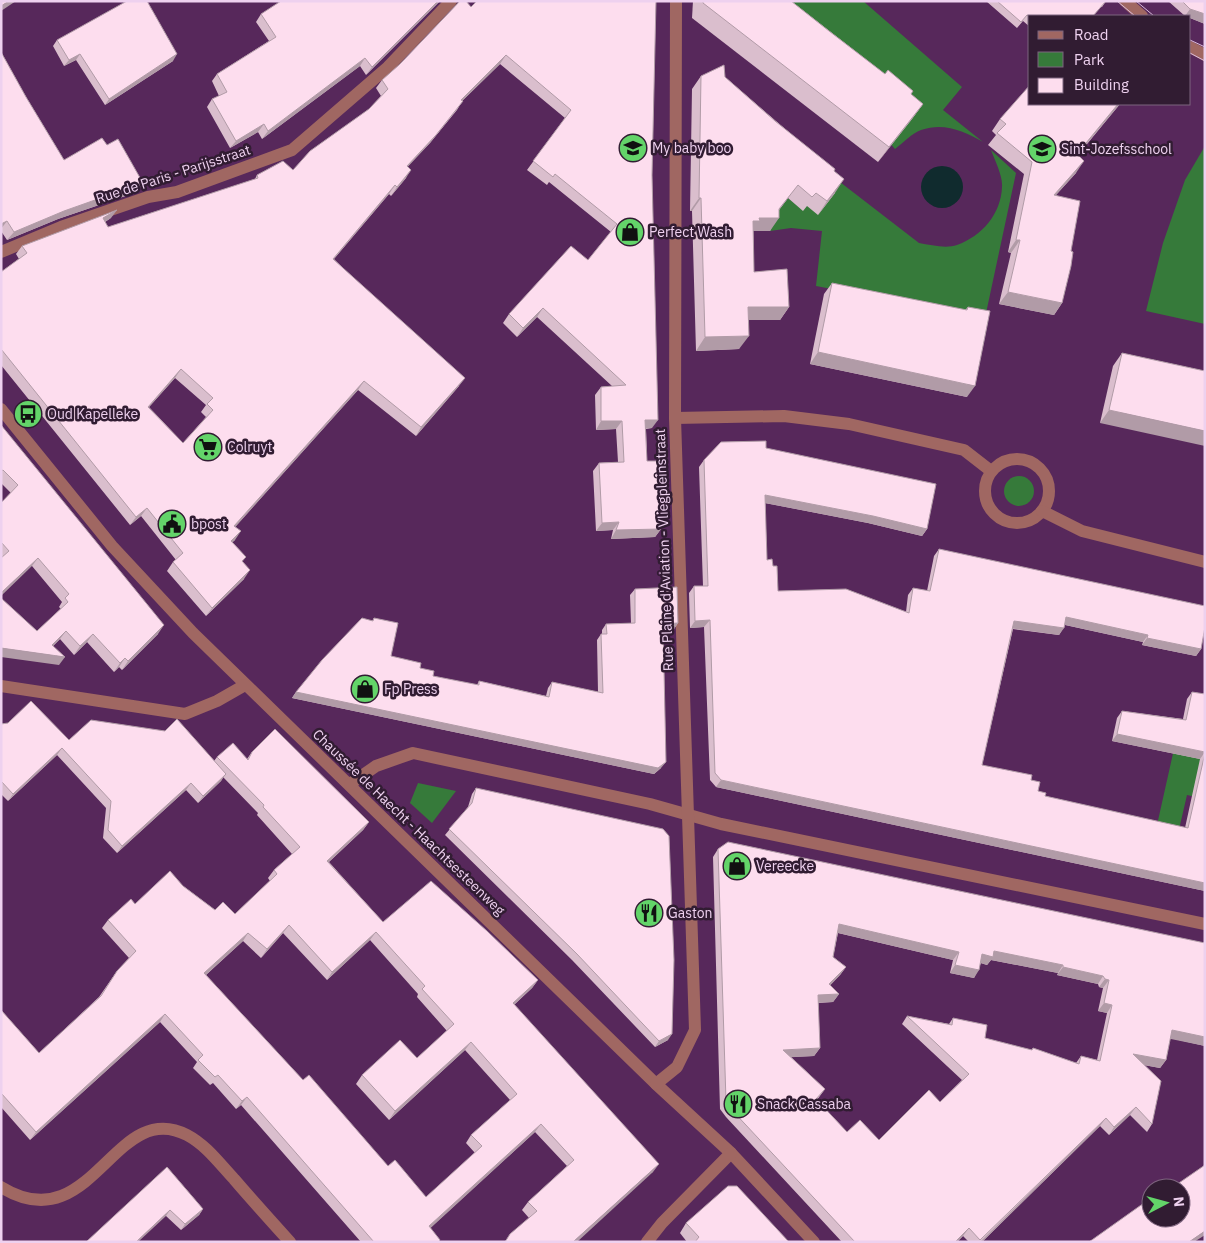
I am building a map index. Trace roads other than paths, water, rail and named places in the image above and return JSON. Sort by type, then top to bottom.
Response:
[{"type":"street","name":"Rue de Paris - Parijsstraat","points":[[1,252],[61,226],[148,198],[177,192],[292,150],[388,67],[451,1]]},
{"type":"street","name":"Rue Plaine d'Aviation - Vliegpleinstraat","points":[[656,1084],[677,1067],[695,1030],[690,852],[686,815],[675,418],[676,1]]},
{"type":"street","points":[[1125,1],[1141,15]]},
{"type":"street","points":[[1191,48],[1205,55]]},
{"type":"street","name":"Chaussée de Haecht - Haachtsesteenweg","points":[[1,409],[112,546],[245,685],[350,784],[656,1084],[731,1153],[814,1242]]},
{"type":"street","points":[[675,418],[784,416],[849,424],[964,450],[991,471]]},
{"type":"street","points":[[1012,459],[1024,459],[1036,464],[1044,473],[1048,482],[1047,502],[1042,511],[1033,520],[1021,524],[1008,522],[997,517],[989,507],[984,495],[985,483],[991,471],[1000,463],[1012,459]]},
{"type":"street","points":[[1042,511],[1082,531],[1205,562]]},
{"type":"street","points":[[1,686],[185,714],[217,701],[245,685]]},
{"type":"street","points":[[350,784],[376,766],[413,753],[650,804],[740,828],[1205,924]]},
{"type":"street","points":[[1,1187],[16,1196],[42,1201],[61,1198],[78,1189],[134,1138],[150,1130],[168,1129],[186,1134],[206,1148],[290,1242]]},
{"type":"street","points":[[647,1242],[662,1223],[731,1153]]},
{"type":"tram line","points":[[1117,1],[1134,15]]},
{"type":"tram line","points":[[1136,1],[1153,15]]},
{"type":"tram line","points":[[1191,40],[1205,47]]},
{"type":"tram line","points":[[1191,54],[1205,61]]},
{"type":"place","name":"My baby boo","points":[[633,148]]},
{"type":"place","name":"Sint-Jozefsschool","points":[[1042,149]]},
{"type":"place","name":"Perfect Wash","points":[[630,232]]},
{"type":"place","name":"Oud Kapelleke","points":[[28,414]]},
{"type":"place","name":"Colruyt","points":[[208,447]]},
{"type":"place","name":"bpost","points":[[172,524]]},
{"type":"place","name":"Fp Press","points":[[365,689]]},
{"type":"place","name":"Vereecke","points":[[737,866]]},
{"type":"place","name":"Gaston","points":[[649,913]]},
{"type":"place","name":"Snack Cassaba","points":[[738,1104]]}]
